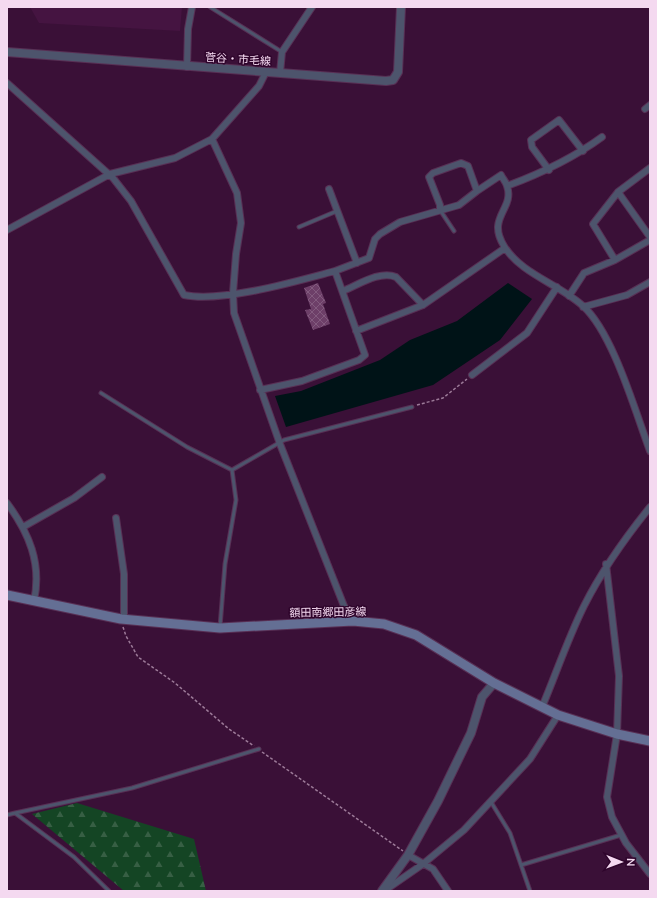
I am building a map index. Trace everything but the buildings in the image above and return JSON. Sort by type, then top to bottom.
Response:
[{"type":"main road","name":"額田南郷田彦線","points":[[7,595],[124,619],[220,628],[353,621],[384,624],[416,635],[494,683],[558,716],[617,734],[650,741]]},
{"type":"street","points":[[187,67],[188,29],[192,7]]},
{"type":"street","points":[[280,73],[282,52],[312,7]]},
{"type":"street","name":"菅谷・市毛線","points":[[7,52],[187,67],[393,80],[398,72],[401,7]]},
{"type":"street","points":[[7,230],[110,174],[175,158],[212,138],[259,86],[266,72]]},
{"type":"street","points":[[7,83],[110,174],[131,200],[184,295],[198,298],[282,285],[357,264],[369,258],[375,239],[380,234],[400,222],[459,205],[501,175],[507,186],[508,197],[497,226],[498,236],[505,248],[516,261],[557,287],[583,306],[598,325],[610,345],[650,451]]},
{"type":"street","points":[[549,170],[532,148],[531,140],[559,120],[583,151]]},
{"type":"street","points":[[507,186],[549,170],[583,151],[602,137]]},
{"type":"street","points":[[212,138],[237,193],[241,223],[236,254],[233,293],[234,314],[280,444],[344,606],[353,621]]},
{"type":"street","points":[[440,210],[440,205],[430,177],[433,173],[462,163],[468,166],[477,191]]},
{"type":"street","points":[[615,260],[593,224],[618,192],[648,169],[650,178]]},
{"type":"street","points":[[328,189],[357,264]]},
{"type":"street","points":[[569,296],[584,273],[615,260],[650,238],[618,192]]},
{"type":"street","points":[[356,331],[423,305],[505,248]]},
{"type":"street","points":[[260,390],[302,381],[359,360],[365,355],[335,271]]},
{"type":"street","points":[[343,291],[381,276],[390,275],[396,278],[423,305]]},
{"type":"street","points":[[583,306],[627,296],[650,282]]},
{"type":"street","points":[[472,375],[528,332],[557,287]]},
{"type":"street","points":[[23,527],[74,498],[102,477]]},
{"type":"street","points":[[7,503],[23,527],[34,552],[36,592],[34,600]]},
{"type":"street","points":[[542,708],[583,606],[606,564],[628,533],[650,507]]},
{"type":"street","points":[[116,518],[124,574],[124,619]]},
{"type":"street","points":[[606,564],[619,676],[617,734],[607,797],[612,817],[621,835],[650,874]]},
{"type":"street","points":[[383,891],[408,854],[438,801],[471,733],[482,697],[494,683]]},
{"type":"street","points":[[383,891],[423,864],[464,830],[530,759],[558,716]]},
{"type":"street","points":[[408,854],[434,869],[448,891]]},
{"type":"lane","points":[[210,7],[282,52]]},
{"type":"lane","points":[[440,210],[454,231]]},
{"type":"lane","points":[[299,227],[337,212]]},
{"type":"lane","points":[[101,393],[187,447],[232,470]]},
{"type":"lane","points":[[232,470],[280,444],[284,440],[412,407]]},
{"type":"lane","points":[[220,628],[225,564],[236,500],[232,470]]},
{"type":"lane","points":[[7,815],[132,788],[259,749]]},
{"type":"lane","points":[[490,802],[510,833],[530,891]]},
{"type":"lane","points":[[15,814],[74,857],[109,891]]},
{"type":"lane","points":[[521,865],[621,835]]},
{"type":"path","points":[[412,407],[443,398],[472,375]]},
{"type":"shaded area","points":[[30,7],[182,7],[180,31],[39,23]]},
{"type":"shaded area","points":[[508,283],[532,299],[500,340],[433,385],[286,427],[275,396],[301,391],[380,360],[410,340],[457,321]]},
{"type":"green space","points":[[77,803],[194,839],[206,891],[124,891],[32,814]]}]
